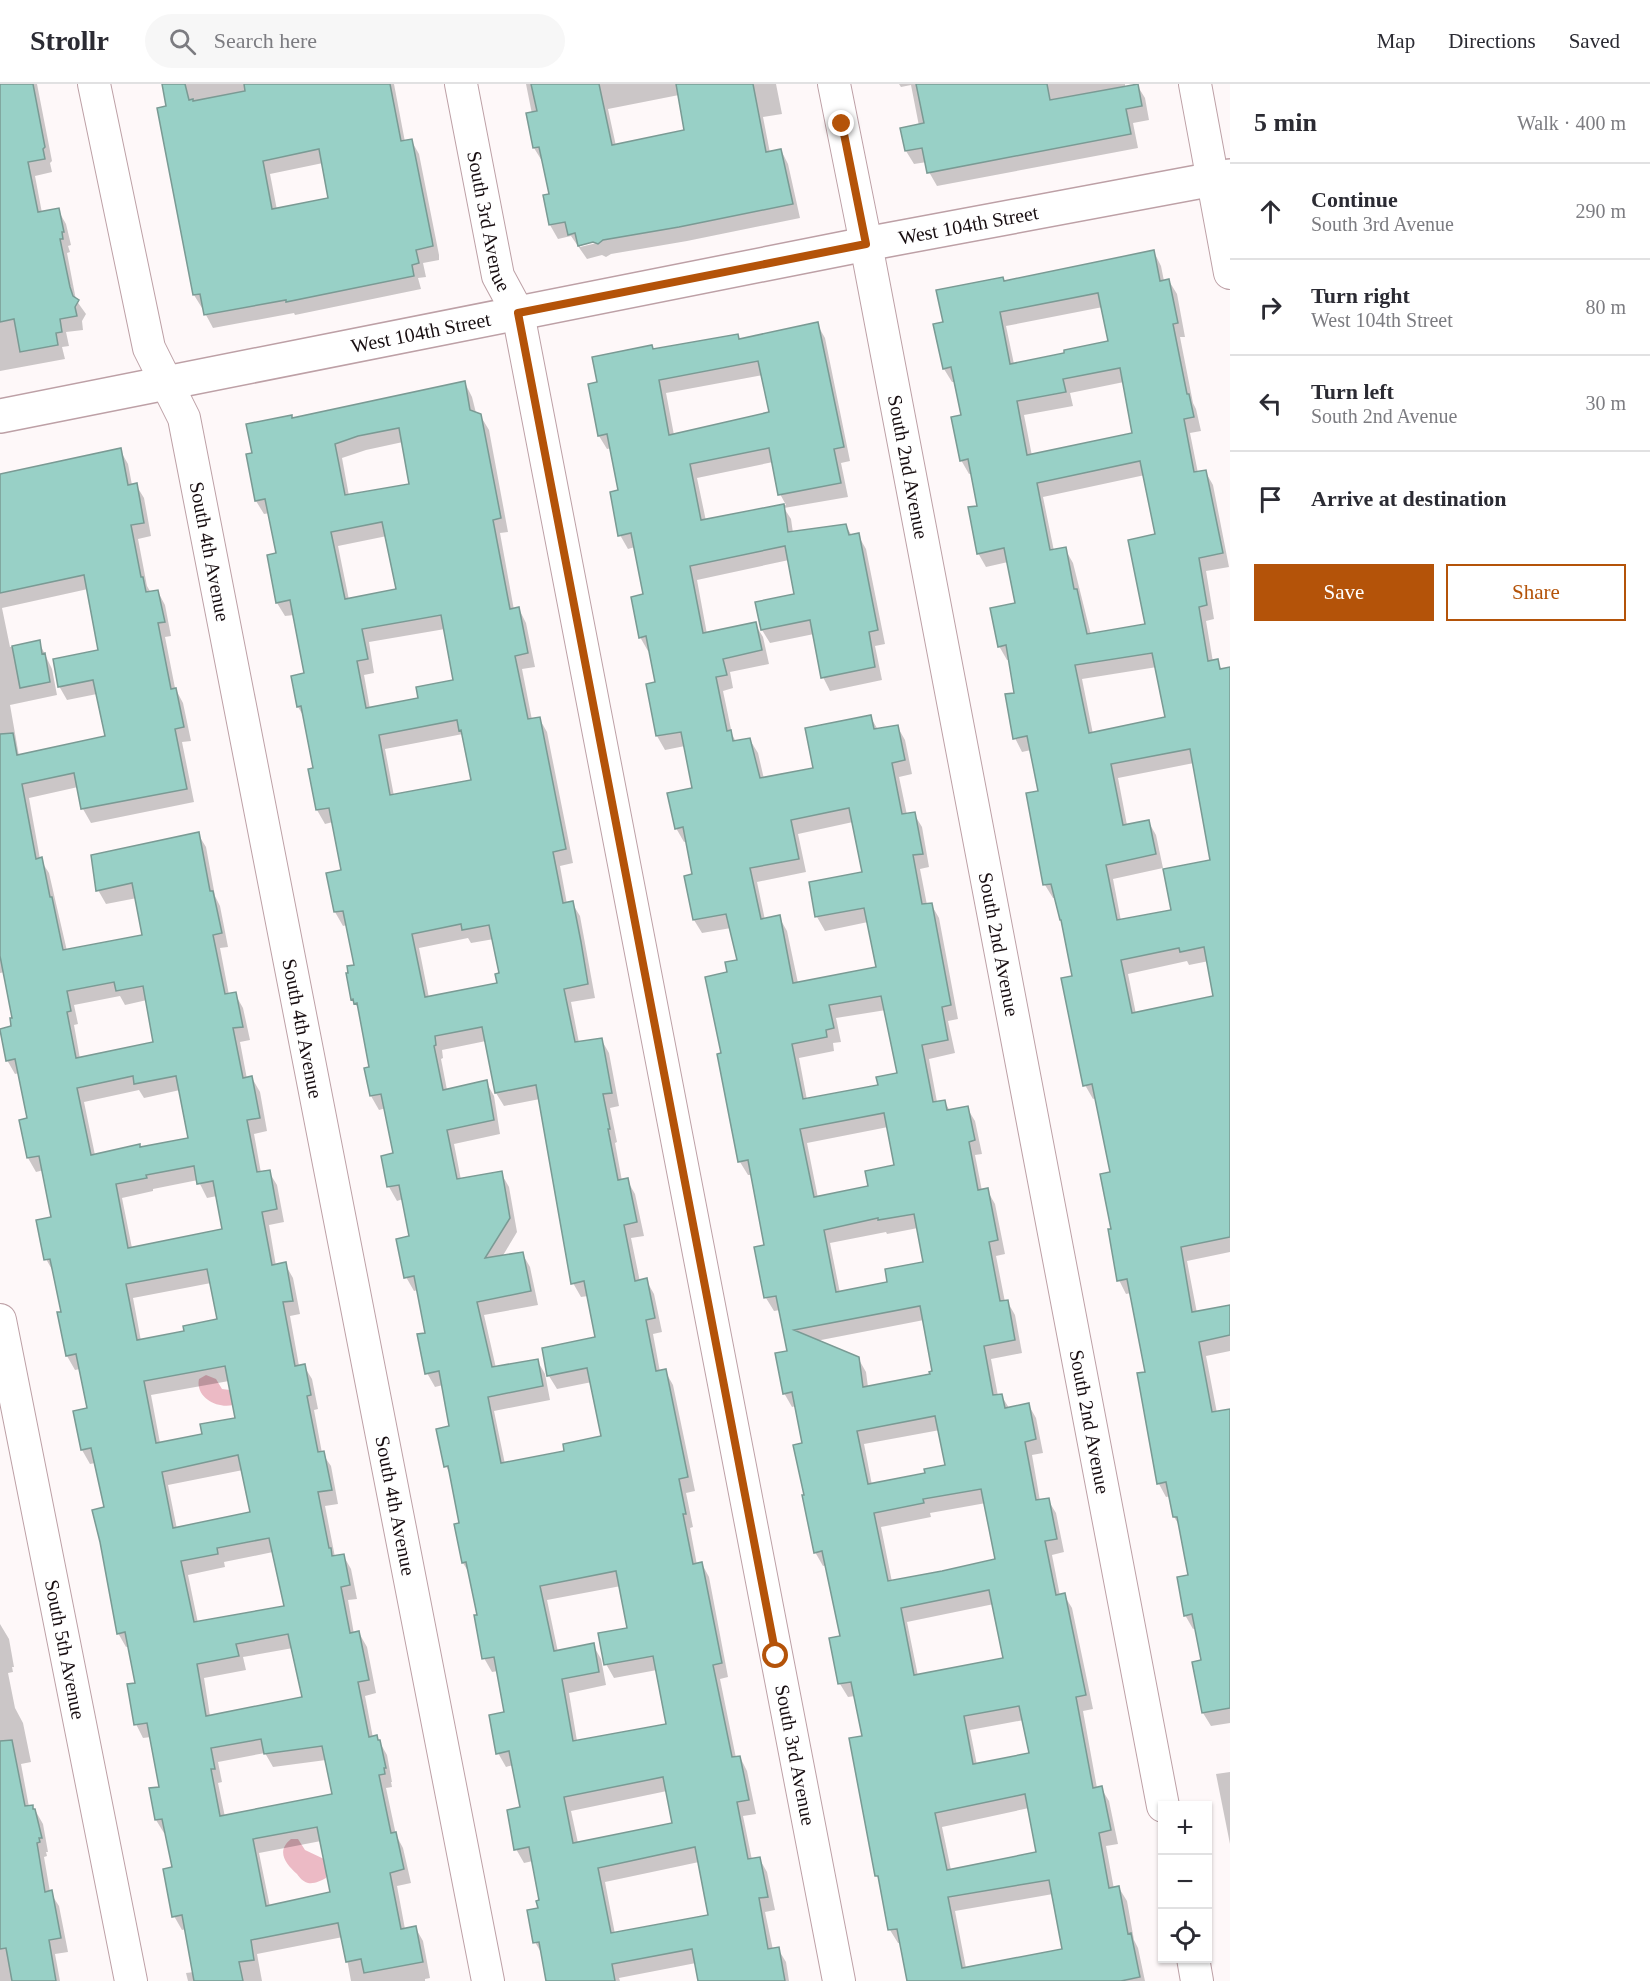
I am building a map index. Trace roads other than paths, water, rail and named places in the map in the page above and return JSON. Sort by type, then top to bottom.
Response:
[{"type":"street","name":"South 4th Avenue","points":[[94,84],[149,348],[184,418],[488,1981]]},
{"type":"street","name":"South 3rd Avenue","points":[[461,84],[498,276],[518,313],[839,1981]]},
{"type":"street","name":"South 2nd Avenue","points":[[834,84],[1162,1801]]},
{"type":"street","points":[[1195,84],[1221,178],[1230,273]]},
{"type":"street","name":"West 104th Street","points":[[0,416],[866,244],[1221,178]]},
{"type":"street","name":"South 5th Avenue","points":[[0,1320],[131,1981]]},
{"type":"street","points":[[1193,1963],[1197,1981]]}]
